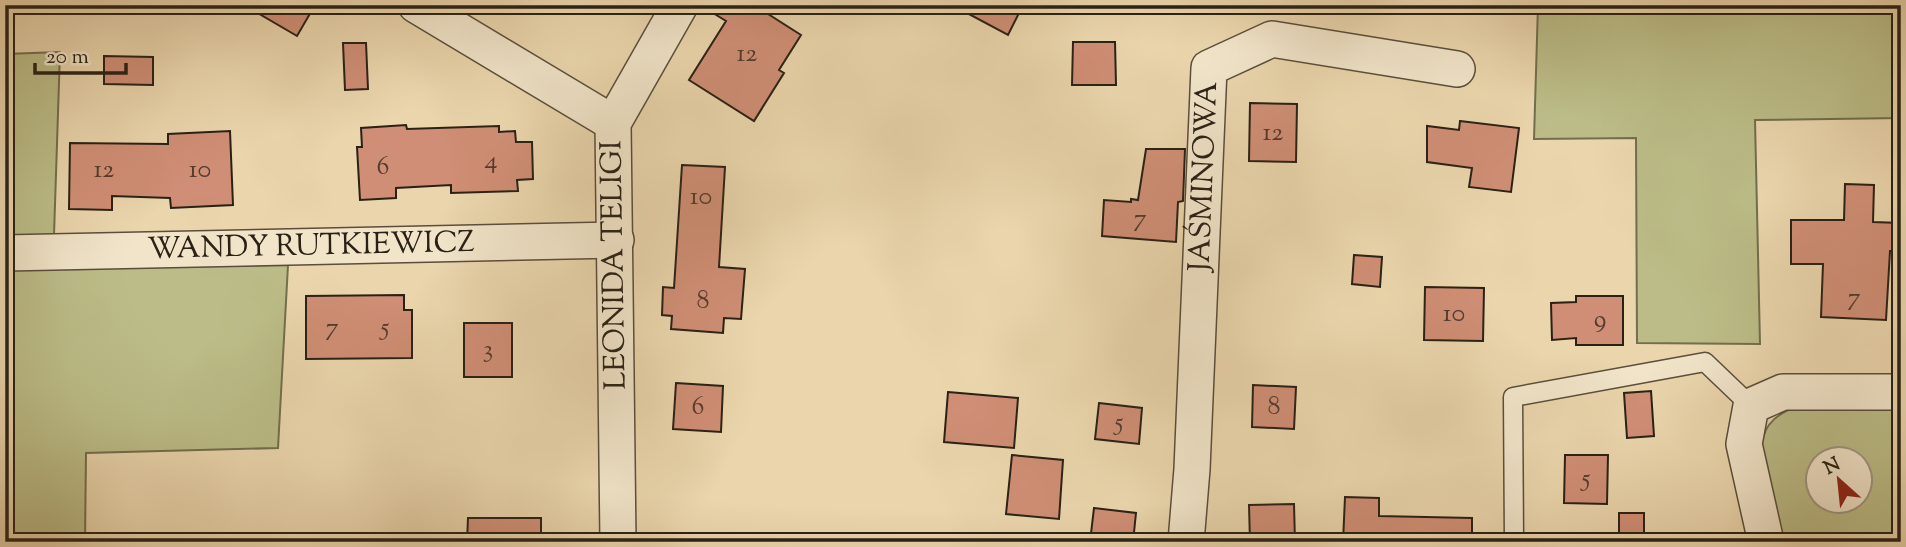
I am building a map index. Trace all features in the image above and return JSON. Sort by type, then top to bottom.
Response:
[{"type":"street","points":[[416,5],[613,123]]},
{"type":"street","name":"LEONIDA TELIGI","points":[[618,542],[613,123],[680,5]]},
{"type":"street","name":"JAŚMINOWA","points":[[1186,542],[1192,469],[1209,68],[1272,39],[1457,69]]},
{"type":"street","name":"WANDY RUTKIEWICZ","points":[[5,253],[616,240]]},
{"type":"street","points":[[1766,542],[1744,444],[1751,406],[1783,392],[1901,392]]},
{"type":"lane","points":[[1514,542],[1513,397],[1705,362],[1751,406]]},
{"type":"green space","points":[[1538,5],[1901,5],[1901,118],[1755,120],[1760,344],[1637,343],[1636,138],[1534,139]]},
{"type":"green space","points":[[60,52],[54,235],[5,236],[5,54]]},
{"type":"green space","points":[[288,265],[278,448],[86,453],[85,542],[5,542],[5,269]]},
{"type":"green space","points":[[1799,406],[1901,406],[1901,542],[1779,542],[1762,460],[1763,438],[1774,419]]},
{"type":"building","points":[[244,5],[315,5],[297,36]]},
{"type":"building","points":[[700,5],[754,5],[801,35],[779,70],[784,73],[754,121],[689,80],[726,21]]},
{"type":"building","points":[[952,5],[1023,5],[1008,35]]},
{"type":"building","points":[[1073,42],[1115,42],[1116,85],[1072,85]]},
{"type":"building","points":[[343,43],[366,43],[368,89],[345,90]]},
{"type":"building","points":[[104,56],[153,57],[153,85],[104,84]]},
{"type":"building","points":[[1250,103],[1297,104],[1296,162],[1249,161]]},
{"type":"building","points":[[1460,121],[1519,128],[1511,192],[1469,187],[1472,168],[1427,162],[1427,126],[1459,130]]},
{"type":"building","points":[[406,125],[407,129],[499,126],[499,132],[515,131],[516,142],[532,142],[533,179],[517,180],[518,191],[451,193],[451,185],[396,188],[396,198],[360,200],[357,147],[362,147],[361,128]]},
{"type":"building","points":[[230,131],[233,205],[171,208],[170,198],[112,196],[112,210],[69,209],[70,143],[168,144],[168,134]]},
{"type":"building","points":[[1146,149],[1185,149],[1183,201],[1178,202],[1176,242],[1102,236],[1104,200],[1138,200]]},
{"type":"building","points":[[682,165],[725,167],[719,267],[745,269],[741,319],[724,318],[723,333],[671,329],[672,316],[662,315],[663,287],[674,288]]},
{"type":"building","points":[[1845,184],[1874,185],[1873,222],[1901,223],[1901,251],[1890,251],[1886,320],[1821,317],[1823,264],[1791,264],[1791,220],[1844,220]]},
{"type":"building","points":[[1354,255],[1382,257],[1380,287],[1352,284]]},
{"type":"building","points":[[1425,287],[1484,288],[1483,341],[1424,340]]},
{"type":"building","points":[[404,295],[404,310],[412,310],[412,358],[306,359],[306,296]]},
{"type":"building","points":[[1576,296],[1623,296],[1623,345],[1576,345],[1576,338],[1552,340],[1551,303],[1576,302]]},
{"type":"building","points":[[464,323],[512,323],[512,377],[464,377]]},
{"type":"building","points":[[676,383],[723,386],[721,432],[673,429]]},
{"type":"building","points":[[1253,385],[1296,387],[1294,429],[1252,427]]},
{"type":"building","points":[[1651,391],[1654,436],[1627,438],[1624,393]]},
{"type":"building","points":[[948,392],[1018,398],[1014,448],[944,442]]},
{"type":"building","points":[[1099,403],[1142,408],[1139,444],[1095,439]]},
{"type":"building","points":[[1012,455],[1063,460],[1059,519],[1006,514]]},
{"type":"building","points":[[1565,455],[1608,455],[1607,504],[1564,503]]},
{"type":"building","points":[[1345,497],[1379,498],[1379,516],[1472,518],[1472,542],[1343,542]]},
{"type":"building","points":[[1294,504],[1295,542],[1250,542],[1249,505]]},
{"type":"building","points":[[1094,508],[1136,513],[1133,542],[1090,542]]},
{"type":"building","points":[[1619,513],[1644,513],[1644,542],[1619,542]]},
{"type":"building","points":[[468,518],[541,518],[541,542],[467,542]]}]
